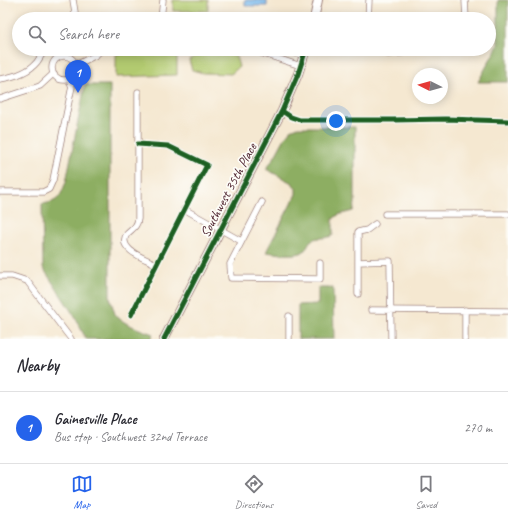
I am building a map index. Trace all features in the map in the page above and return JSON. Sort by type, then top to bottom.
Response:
[{"type":"street","points":[[73,0],[75,12]]},
{"type":"street","points":[[162,12],[163,0]]},
{"type":"street","points":[[315,12],[318,0]]},
{"type":"street","points":[[368,12],[369,0]]},
{"type":"street","points":[[465,0],[466,12]]},
{"type":"street","points":[[0,79],[15,77],[36,63],[41,56]]},
{"type":"street","points":[[67,56],[71,58],[76,65],[75,73],[69,79],[60,79],[54,74],[52,68],[53,64],[58,58],[67,56]]},
{"type":"street","points":[[76,65],[94,56]]},
{"type":"street","points":[[270,56],[301,66]]},
{"type":"street","name":"Southwest 35th Place","points":[[164,339],[282,111],[304,56]]},
{"type":"street","points":[[0,99],[40,86],[54,74]]},
{"type":"street","points":[[0,192],[43,192],[49,189],[53,180],[72,87],[69,79]]},
{"type":"street","points":[[138,92],[138,219],[135,227],[126,236],[125,244],[129,251],[156,264]]},
{"type":"street","points":[[282,111],[291,117],[300,120],[446,119],[508,121]]},
{"type":"street","points":[[131,315],[207,165],[168,146],[138,144]]},
{"type":"street","points":[[262,202],[230,264],[231,278],[320,279],[320,263]]},
{"type":"street","points":[[184,209],[241,241]]},
{"type":"street","points":[[384,214],[508,214]]},
{"type":"street","points":[[358,294],[358,232],[367,230],[375,224]]},
{"type":"street","points":[[358,262],[390,261],[391,339]]},
{"type":"street","points":[[0,276],[12,276],[27,281],[71,339]]},
{"type":"street","points":[[372,310],[508,310]]},
{"type":"street","points":[[465,310],[465,339]]},
{"type":"street","points":[[289,316],[289,339]]},
{"type":"green space","points":[[173,0],[208,0],[208,11],[173,11]]},
{"type":"green space","points":[[498,0],[508,0],[508,82],[478,82],[492,56],[496,56],[496,49],[498,45]]},
{"type":"green space","points":[[116,56],[177,56],[177,75],[116,77]]},
{"type":"green space","points":[[196,56],[236,56],[239,67],[231,74],[203,73],[192,70],[189,60]]},
{"type":"green space","points":[[85,85],[110,85],[110,298],[115,314],[118,317],[132,326],[153,334],[151,339],[86,339],[75,317],[43,268],[42,204],[52,202],[58,198],[66,182]]},
{"type":"green space","points":[[298,127],[355,127],[355,204],[353,211],[338,215],[333,219],[333,235],[312,240],[301,253],[286,254],[266,252],[296,194],[296,188],[292,183],[266,169],[286,136],[291,130]]},
{"type":"green space","points":[[318,288],[333,288],[334,339],[298,339],[298,305],[318,304]]},
{"type":"water","points":[[245,0],[267,0],[267,6],[245,6]]},
{"type":"cycle path","points":[[164,339],[282,111],[298,74],[304,56]]},
{"type":"cycle path","points":[[282,111],[291,117],[300,120],[446,119],[508,121]]},
{"type":"cycle path","points":[[131,315],[207,165],[168,146],[138,144]]},
{"type":"place","name":"Gainesville Place","points":[[78,93]]}]
